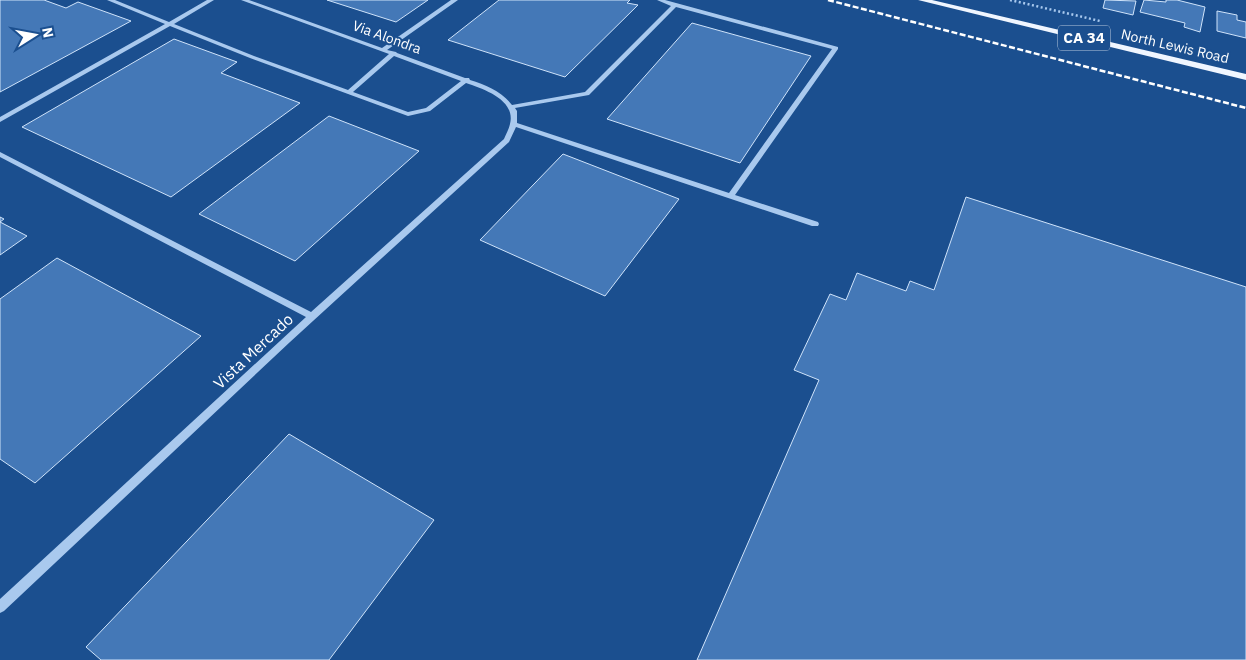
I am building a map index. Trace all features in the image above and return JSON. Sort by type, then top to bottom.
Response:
[{"type":"main road","name":"North Lewis Road","points":[[922,0],[1246,77]]},
{"type":"street","points":[[110,0],[408,114],[428,110],[467,79]]},
{"type":"street","points":[[0,120],[211,0]]},
{"type":"street","name":"Via Alondra","points":[[246,0],[467,79],[490,89],[506,100],[512,109]]},
{"type":"street","points":[[384,50],[454,0]]},
{"type":"street","points":[[512,109],[587,94],[675,5],[660,0]]},
{"type":"street","points":[[349,92],[394,53]]},
{"type":"street","name":"Vista Mercado","points":[[0,608],[312,316],[508,140],[514,124],[512,109]]},
{"type":"street","points":[[514,124],[730,196]]},
{"type":"street","points":[[0,154],[312,316]]},
{"type":"lane","points":[[675,5],[836,48],[730,196],[814,224]]},
{"type":"building","points":[[0,0],[44,0],[66,8],[78,2],[131,21],[0,92]]},
{"type":"building","points":[[327,0],[428,0],[396,22]]},
{"type":"building","points":[[499,0],[630,0],[627,3],[638,5],[565,77],[448,40]]},
{"type":"building","points":[[1105,0],[1136,1],[1133,15],[1103,8]]},
{"type":"building","points":[[1144,0],[1166,2],[1166,0],[1177,0],[1205,7],[1200,32],[1184,27],[1185,23],[1140,12]]},
{"type":"building","points":[[1217,11],[1237,15],[1237,20],[1246,22],[1246,38],[1217,31]]},
{"type":"building","points":[[692,23],[811,56],[740,163],[607,119]]},
{"type":"building","points":[[174,39],[237,62],[221,73],[300,103],[171,197],[22,127]]},
{"type":"building","points":[[329,116],[419,151],[295,261],[199,214]]},
{"type":"building","points":[[563,154],[679,199],[605,296],[480,240]]},
{"type":"building","points":[[966,197],[1246,287],[1246,660],[697,660],[819,380],[794,370],[830,294],[846,300],[857,273],[906,291],[910,281],[934,290]]},
{"type":"building","points":[[0,222],[27,236],[0,255]]},
{"type":"building","points":[[57,258],[201,336],[35,483],[0,459],[0,299]]},
{"type":"building","points":[[289,434],[434,520],[329,660],[101,660],[86,647]]},
{"type":"railway","points":[[828,0],[1246,108]]}]
